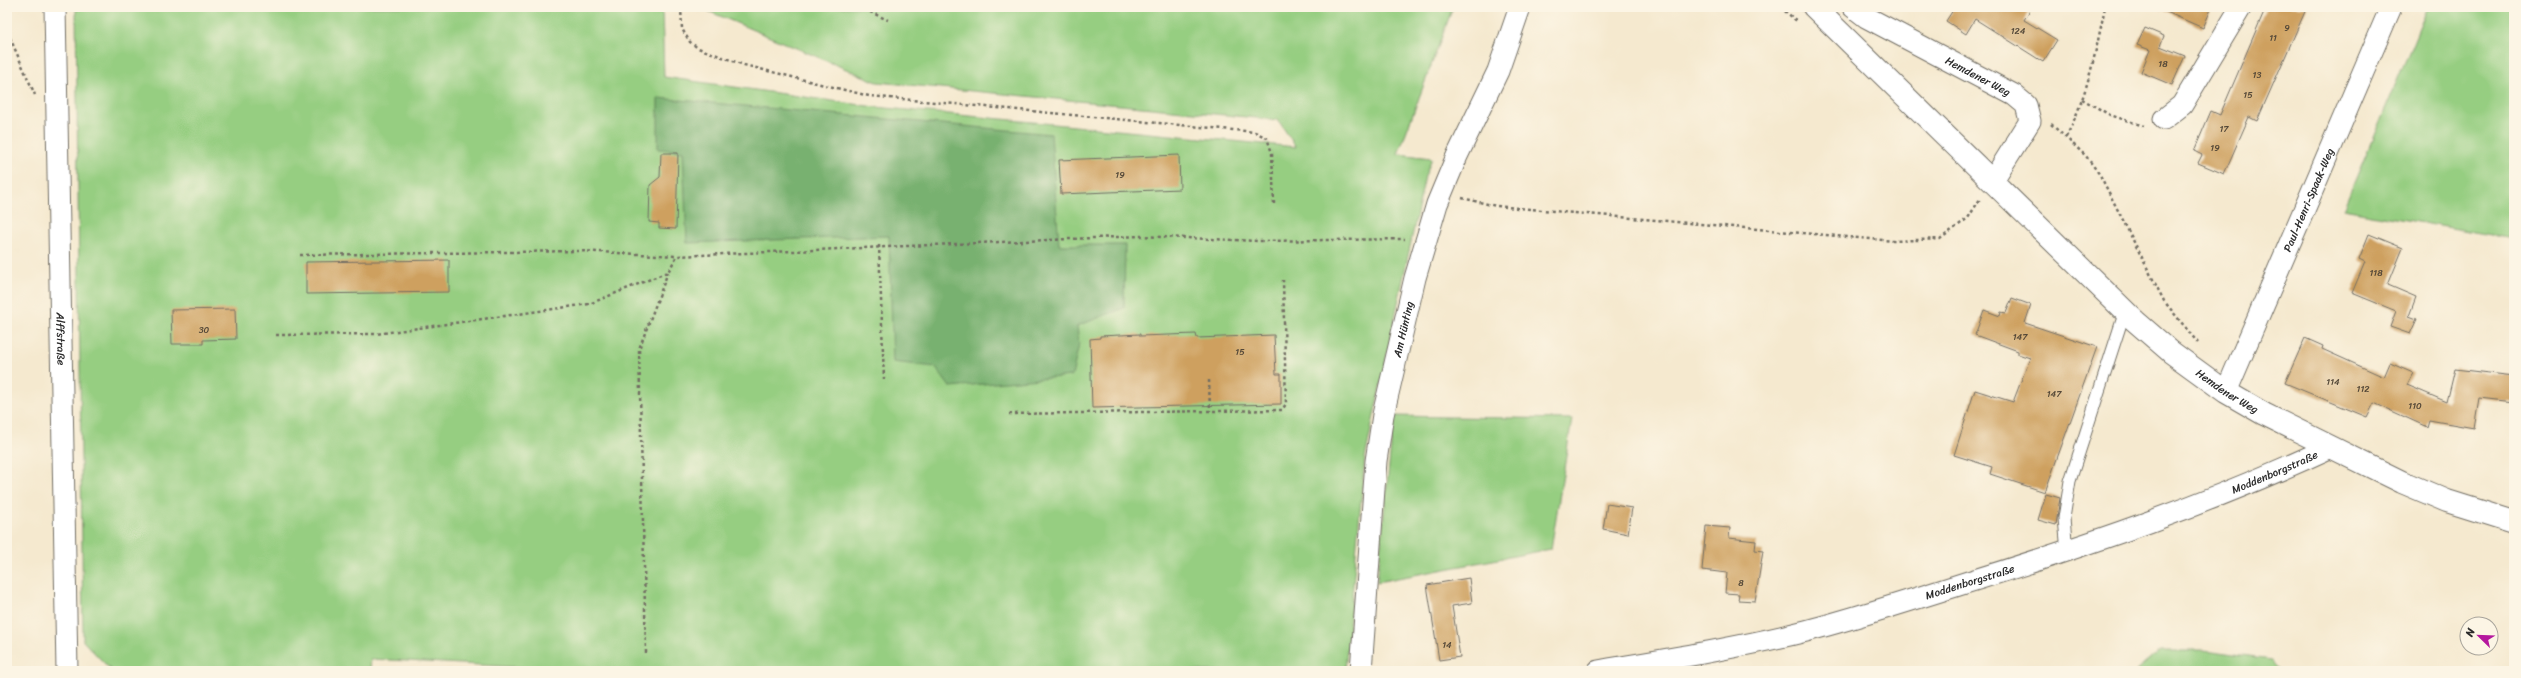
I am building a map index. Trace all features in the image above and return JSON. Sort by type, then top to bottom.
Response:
[{"type":"street","name":"Alffstraße","points":[[55,7],[67,671]]},
{"type":"street","name":"Am Hünting","points":[[1361,671],[1376,461],[1382,422],[1425,238],[1443,189],[1498,70],[1520,7]]},
{"type":"street","name":"Hemdener Weg","points":[[1814,7],[1993,180],[2125,311],[2171,352],[2226,392],[2329,448],[2447,501],[2514,522]]},
{"type":"street","name":"Hemdener Weg","points":[[1853,7],[1866,17],[2014,95],[2026,104]]},
{"type":"street","points":[[2164,120],[2182,105],[2241,7]]},
{"type":"street","name":"Paul-Henri-Spaak-Weg","points":[[2226,392],[2391,7]]},
{"type":"street","points":[[1993,180],[2030,121],[2026,104]]},
{"type":"street","name":"Moddenborgstraße","points":[[1598,671],[1739,646],[1806,631],[2067,552],[2175,513],[2329,448]]},
{"type":"lane","points":[[2067,552],[2064,518],[2070,481],[2125,311]]},
{"type":"path","points":[[681,7],[682,29],[690,42],[698,48],[744,66],[869,96],[1255,132],[1267,138],[1272,153],[1274,204]]},
{"type":"path","points":[[859,7],[888,20]]},
{"type":"path","points":[[2066,137],[2082,99],[2098,42],[2105,7]]},
{"type":"path","points":[[2082,99],[2110,115],[2128,122],[2144,126],[2164,120]]},
{"type":"path","points":[[2026,104],[2040,113],[2086,156],[2100,175],[2164,301],[2202,348]]},
{"type":"path","points":[[1443,189],[1465,199],[1496,206],[1893,241],[1940,239],[1968,218],[1993,180]]},
{"type":"path","points":[[300,255],[579,251],[677,256],[879,246],[1140,236],[1257,242],[1425,238]]},
{"type":"path","points":[[879,246],[884,379]]},
{"type":"path","points":[[646,653],[638,349],[668,272],[677,256]]},
{"type":"path","points":[[276,335],[376,334],[589,304],[668,272]]},
{"type":"path","points":[[1009,414],[1282,410],[1286,404],[1283,280]]},
{"type":"path","points":[[1209,380],[1210,411]]},
{"type":"green space","points":[[76,7],[662,7],[664,77],[875,107],[1296,147],[1278,120],[877,82],[708,11],[710,7],[1453,7],[1398,154],[1432,158],[1425,176],[1365,458],[1345,671],[588,671],[371,659],[370,671],[112,671],[83,641]]},
{"type":"green space","points":[[2428,7],[2514,7],[2514,239],[2343,209]]},
{"type":"green space","points":[[658,98],[1051,134],[1059,245],[1125,245],[1124,308],[1077,326],[1079,344],[1072,376],[950,387],[935,367],[893,362],[889,236],[687,243],[683,151],[658,149]]},
{"type":"green space","points":[[1394,416],[1572,419],[1551,549],[1377,582]]},
{"type":"green space","points":[[2160,651],[2204,651],[2271,660],[2281,671],[2136,671]]},
{"type":"building","points":[[1955,7],[2032,7],[2024,20],[2057,40],[2043,62],[1975,19],[1966,34],[1946,21]]},
{"type":"building","points":[[2155,7],[2212,7],[2203,28]]},
{"type":"building","points":[[2266,7],[2307,7],[2257,121],[2249,117],[2224,174],[2198,163],[2202,155],[2194,151],[2211,111],[2220,115]]},
{"type":"building","points":[[2145,28],[2164,36],[2160,46],[2185,56],[2172,85],[2141,72],[2150,50],[2137,45]]},
{"type":"building","points":[[661,153],[678,153],[676,229],[659,228],[659,223],[649,222],[650,185],[660,177]]},
{"type":"building","points":[[1179,155],[1180,189],[1061,194],[1059,160]]},
{"type":"building","points":[[2369,234],[2403,248],[2388,285],[2416,297],[2409,316],[2417,319],[2410,334],[2390,327],[2396,311],[2352,293],[2365,262],[2359,259]]},
{"type":"building","points":[[449,260],[449,292],[306,294],[306,262]]},
{"type":"building","points":[[2012,298],[2031,305],[2025,323],[2097,347],[2045,492],[1990,474],[1992,467],[1954,455],[1975,390],[2013,402],[2030,358],[2018,354],[2018,351],[1975,335],[1984,310],[2000,316],[2001,312],[2006,313]]},
{"type":"building","points":[[235,309],[236,339],[203,340],[203,344],[172,344],[171,310]]},
{"type":"building","points":[[1140,334],[1140,336],[1196,334],[1197,338],[1274,335],[1276,374],[1281,374],[1281,404],[1092,408],[1090,339],[1100,338],[1100,336]]},
{"type":"building","points":[[2305,338],[2323,346],[2322,349],[2384,377],[2390,363],[2413,373],[2407,385],[2447,402],[2455,369],[2514,376],[2514,402],[2479,398],[2474,428],[2429,420],[2427,427],[2374,403],[2367,417],[2285,383]]},
{"type":"building","points":[[2046,494],[2060,498],[2056,525],[2038,520]]},
{"type":"building","points":[[1607,504],[1632,508],[1628,534],[1603,529]]},
{"type":"building","points":[[1706,526],[1730,528],[1729,538],[1756,541],[1755,550],[1763,551],[1755,601],[1738,600],[1739,594],[1725,593],[1727,573],[1702,570]]},
{"type":"building","points":[[1469,578],[1472,603],[1452,606],[1460,657],[1439,660],[1427,585]]}]
